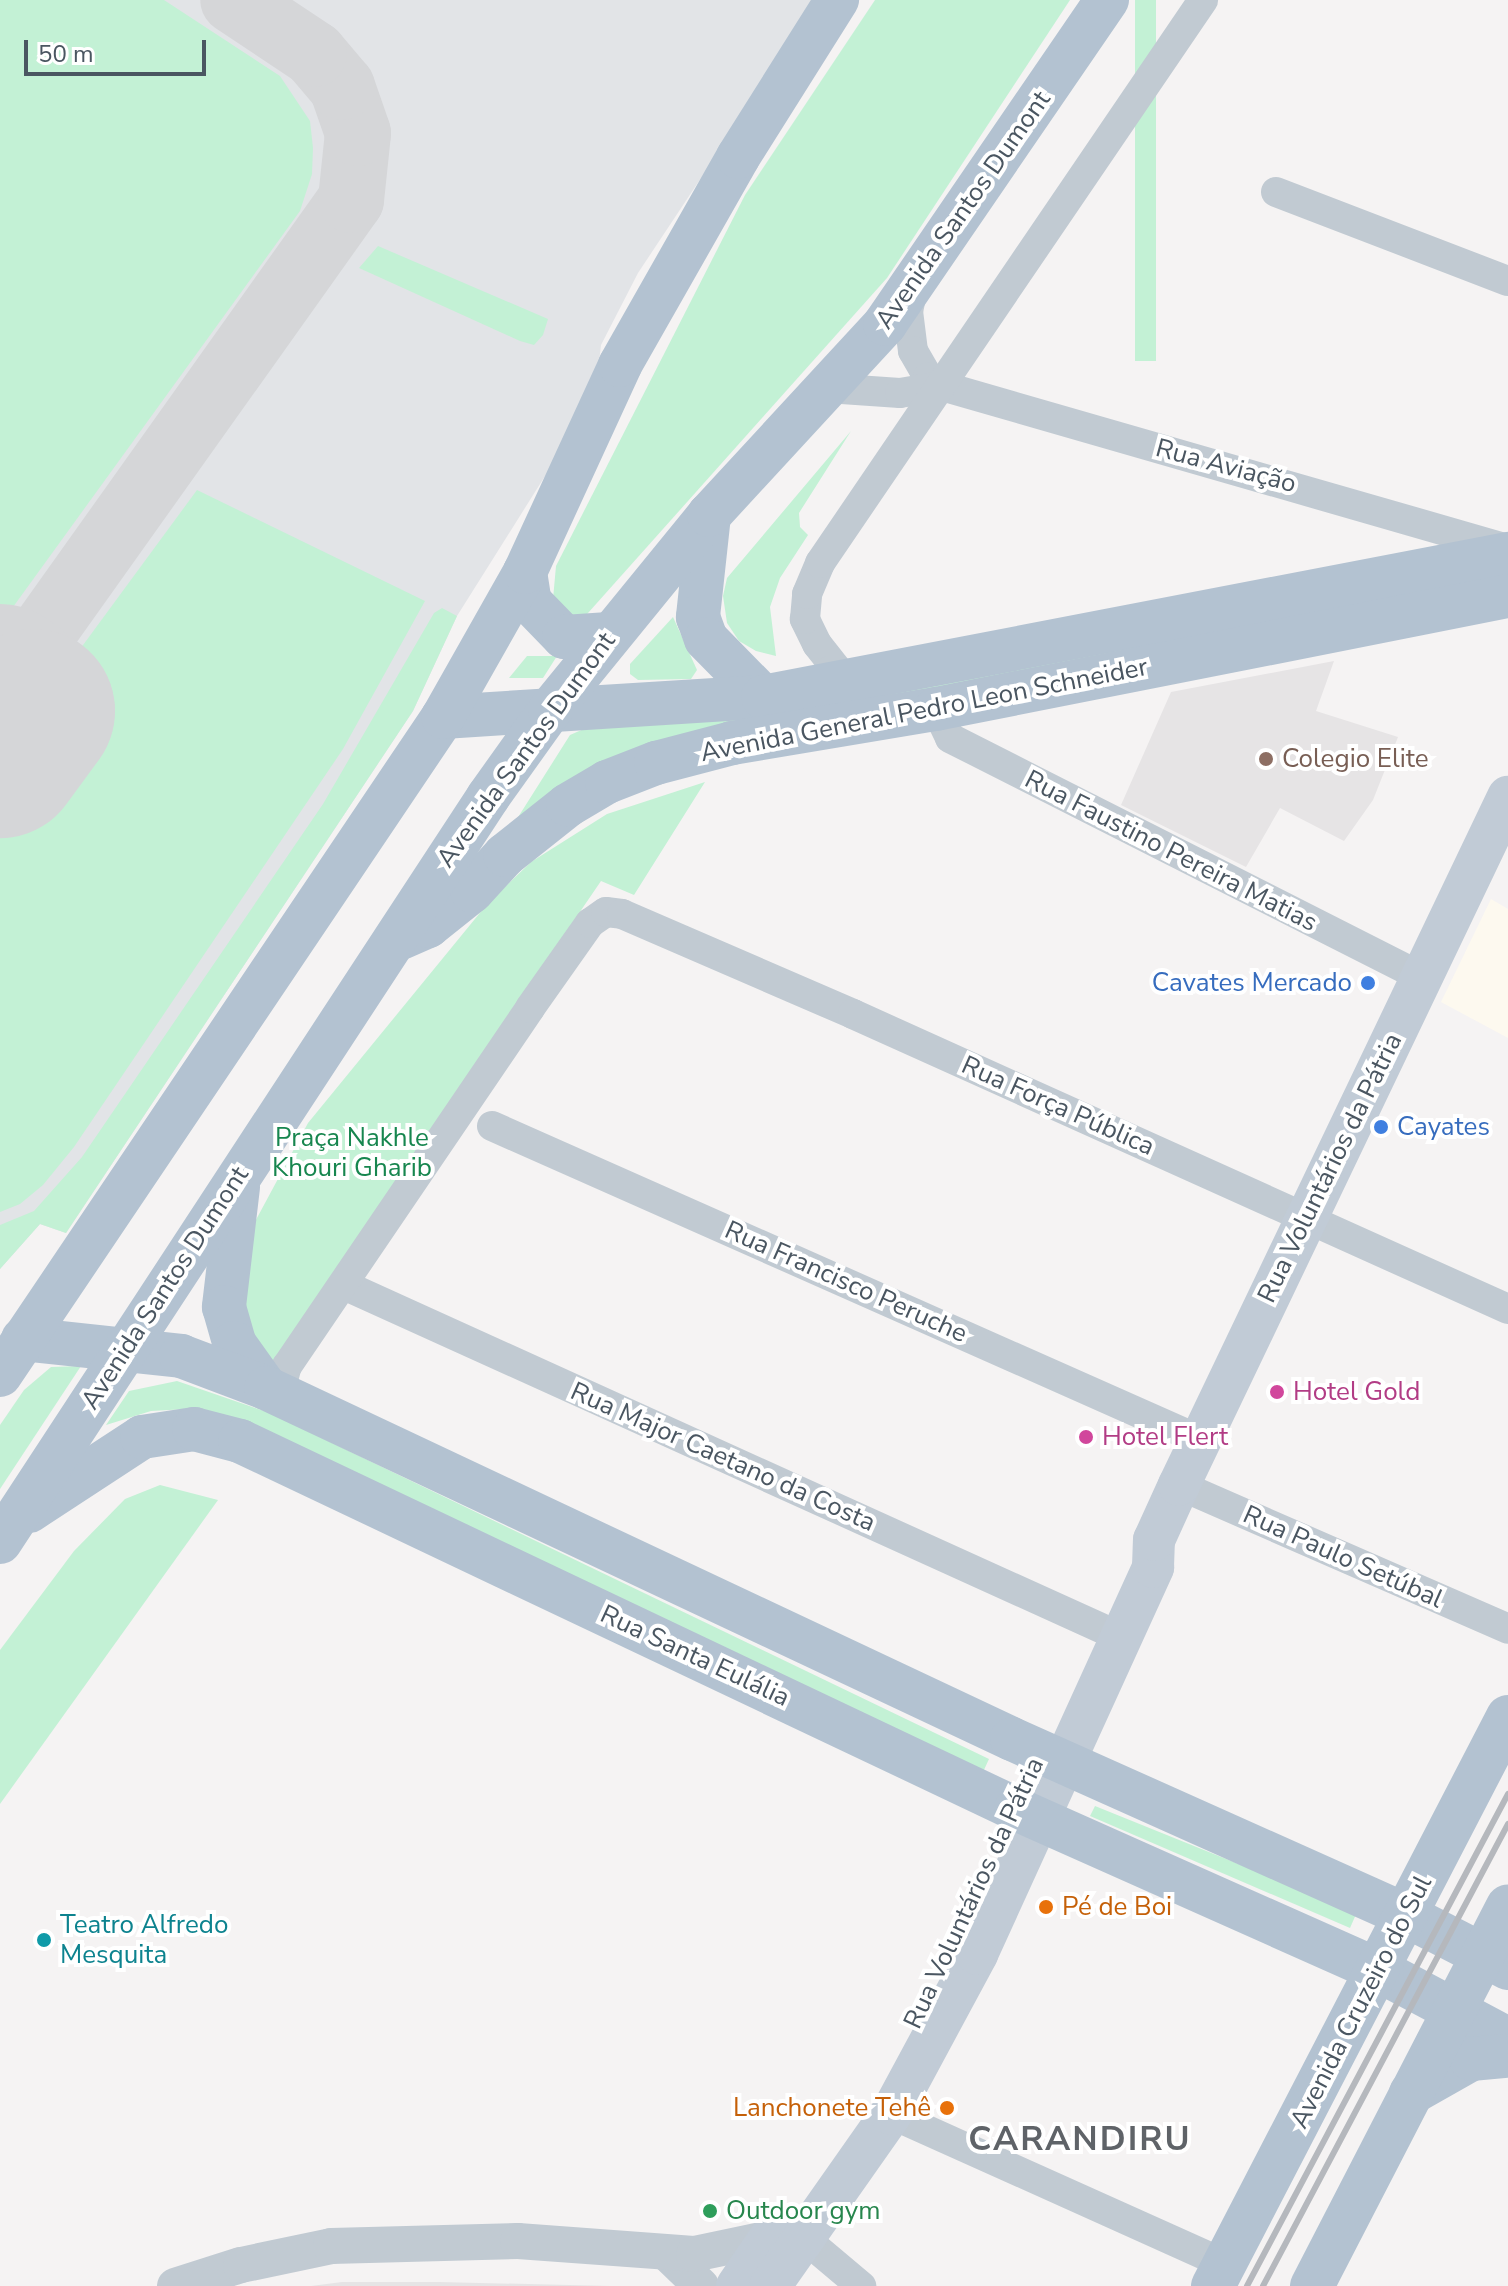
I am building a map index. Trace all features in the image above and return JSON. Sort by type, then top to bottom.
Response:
[{"type":"main road","points":[[12,1357],[443,717],[525,572],[620,365],[738,157],[837,0]]},
{"type":"main road","name":"Avenida Santos Dumont","points":[[8,1530],[393,941],[550,710],[709,515],[827,388],[913,288],[1107,0]]},
{"type":"main road","points":[[709,515],[698,617],[706,639],[763,697]]},
{"type":"main road","name":"Avenida General Pedro Leon Schneider","points":[[443,717],[763,697],[1508,552]]},
{"type":"main road","points":[[525,572],[530,602],[564,637],[609,634]]},
{"type":"main road","name":"Avenida General Pedro Leon Schneider","points":[[393,941],[428,926],[472,891],[535,828],[607,782],[732,743],[936,709],[1508,596]]},
{"type":"main road","name":"Rua Voluntários da Pátria","points":[[770,2286],[787,2237],[907,2061],[966,1948],[1054,1757],[1153,1567],[1154,1540],[1179,1485],[1508,797]]},
{"type":"main road","points":[[241,1173],[224,1307],[234,1343],[273,1391]]},
{"type":"main road","points":[[12,1357],[128,1347],[181,1356],[273,1391],[1054,1757],[1407,1916],[1495,1961]]},
{"type":"main road","name":"Rua Santa Eulália","points":[[8,1530],[142,1437],[173,1429],[216,1433],[1028,1814],[1380,1971],[1508,2039]]},
{"type":"main road","name":"Rua Voluntários da Pátria","points":[[1054,1757],[1101,1628],[1133,1558],[1154,1540]]},
{"type":"main road","name":"Avenida Cruzeiro do Sul","points":[[1219,2275],[1380,1971],[1508,1717]]},
{"type":"main road","points":[[1312,2286],[1454,2010],[1495,1961],[1508,1907]]},
{"type":"main road","points":[[1409,2095],[1439,2073],[1471,2059],[1508,2056]]},
{"type":"main road","name":"Rua Voluntários da Pátria","points":[[737,2286],[787,2237],[891,2114],[907,2061]]},
{"type":"street","points":[[847,682],[817,644],[805,619],[807,594],[820,563],[1203,0]]},
{"type":"street","points":[[1276,192],[1508,281]]},
{"type":"street","points":[[913,288],[908,311],[913,351],[928,377],[942,386]]},
{"type":"street","name":"Rua Aviação","points":[[827,388],[900,393],[942,386],[1508,552]]},
{"type":"street","name":"Rua Faustino Pereira Matias","points":[[936,709],[950,738],[1422,977]]},
{"type":"street","name":"Rua Força Pública","points":[[344,1285],[530,1008],[590,923],[606,912],[622,914],[853,1014],[1508,1309]]},
{"type":"street","name":"Rua Francisco Peruche","points":[[492,1126],[1200,1440]]},
{"type":"street","points":[[273,1391],[344,1285]]},
{"type":"street","name":"Rua Major Caetano da Costa","points":[[344,1285],[1101,1628]]},
{"type":"street","name":"Rua Paulo Setúbal","points":[[1179,1485],[1508,1629]]},
{"type":"street","points":[[891,2114],[1219,2275]]},
{"type":"street","points":[[175,2286],[286,2255],[393,2241],[551,2242],[668,2254],[727,2250],[787,2237],[861,2286]]},
{"type":"street","points":[[668,2254],[701,2286]]},
{"type":"shaded area","points":[[0,0],[819,0],[638,273],[601,345],[597,379],[557,457],[457,616],[413,711],[66,1233],[40,1224],[0,1269]]},
{"type":"shaded area","name":"Colegio Elite","points":[[1334,661],[1316,711],[1398,737],[1373,800],[1344,841],[1280,808],[1246,867],[1121,805],[1171,692]]},
{"type":"shaded area","points":[[1491,899],[1508,909],[1508,1038],[1441,1002]]},
{"type":"shaded area","points":[[342,2282],[439,2282],[610,2286],[311,2286]]},
{"type":"green space","points":[[0,0],[164,0],[280,76],[310,121],[313,148],[312,174],[300,211],[0,625]]},
{"type":"green space","points":[[875,0],[1070,0],[887,278],[580,622],[552,610],[556,566],[745,195]]},
{"type":"green space","points":[[1135,0],[1156,0],[1156,361],[1135,361]]},
{"type":"green space","points":[[378,246],[548,319],[543,335],[534,345],[520,341],[359,268]]},
{"type":"green space","points":[[851,431],[799,513],[800,527],[808,535],[780,578],[770,607],[776,656],[756,651],[739,641],[727,623],[723,596],[727,578]]},
{"type":"green space","points":[[197,490],[425,601],[343,749],[74,1147],[43,1185],[20,1204],[0,1212],[0,758]]},
{"type":"green space","points":[[1508,580],[681,736],[515,822],[570,735],[586,728]]},
{"type":"green space","points":[[442,608],[457,616],[413,711],[66,1233],[40,1224],[0,1269],[0,1225],[34,1211],[82,1157],[323,804],[434,613]]},
{"type":"green space","points":[[673,617],[697,670],[691,679],[638,680],[630,674],[630,664]]},
{"type":"green space","points":[[527,656],[557,656],[543,678],[509,678]]},
{"type":"green space","name":"Praça Nakhle Khouri Gharib","points":[[705,782],[634,895],[601,881],[272,1363],[241,1328],[236,1257],[308,1123],[488,903],[531,862],[607,814]]},
{"type":"green space","points":[[81,1366],[0,1489],[0,1425],[24,1390],[51,1367]]},
{"type":"green space","points":[[177,1381],[270,1413],[989,1759],[983,1772],[187,1409],[151,1411],[106,1425],[129,1391]]},
{"type":"green space","points":[[160,1485],[218,1500],[0,1804],[0,1650],[74,1551],[125,1499]]},
{"type":"green space","points":[[1095,1806],[1357,1912],[1350,1928],[1090,1816]]},
{"type":"taxiway","points":[[0,693],[351,200],[358,133],[342,87],[314,54],[233,0]]},
{"type":"runway","points":[[0,686],[33,711],[0,756]]},
{"type":"railway","points":[[1247,2286],[1508,1794]]},
{"type":"railway","points":[[1263,2286],[1508,1824]]},
{"type":"place","name":"Colegio Elite","points":[[1266,759]]},
{"type":"place","name":"Cavates Mercado","points":[[1368,983]]},
{"type":"place","name":"Cayates","points":[[1381,1127]]},
{"type":"place","name":"Hotel Gold","points":[[1277,1392]]},
{"type":"place","name":"Hotel Flert","points":[[1086,1437]]},
{"type":"place","name":"Pé de Boi","points":[[1046,1907]]},
{"type":"place","name":"Teatro Alfredo Mesquita","points":[[44,1940]]},
{"type":"place","name":"Lanchonete Tehê","points":[[947,2108]]},
{"type":"place","name":"Outdoor gym","points":[[710,2211]]},
{"type":"district","name":"CARANDIRU","points":[[1080,2140]]}]
